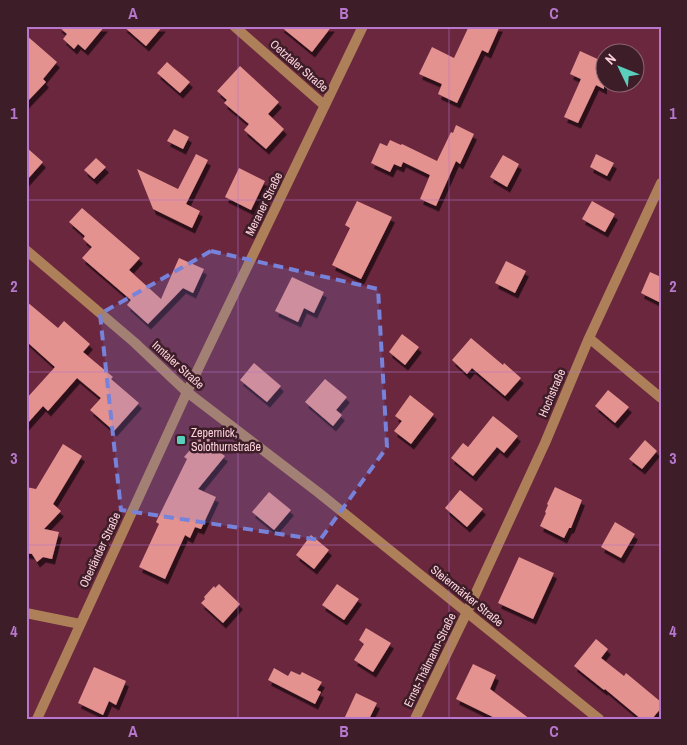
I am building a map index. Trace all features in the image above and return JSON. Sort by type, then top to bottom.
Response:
[{"type":"street","name":"Oetztaler Straße","points":[[234,26],[324,105]]},
{"type":"street","name":"Meraner Straße","points":[[187,392],[363,26]]},
{"type":"street","name":"Hochstraße","points":[[467,612],[545,443],[589,338],[661,184]]},
{"type":"street","name":"Inntaler Straße","points":[[26,250],[134,342],[187,392],[318,493]]},
{"type":"street","points":[[589,338],[661,398]]},
{"type":"street","name":"Oberländer Straße","points":[[37,719],[187,392]]},
{"type":"street","name":"Steiermärker Straße","points":[[318,493],[599,719]]},
{"type":"street","name":"Ernst-Thälmann-Straße","points":[[415,719],[467,612]]},
{"type":"street","points":[[26,613],[80,624]]},
{"type":"highlighted area","points":[[211,251],[378,289],[387,447],[320,540],[121,510],[100,314]]},
{"type":"building","points":[[58,26],[105,26],[85,50],[78,44],[74,49],[63,39],[67,34]]},
{"type":"building","points":[[123,26],[163,26],[146,46]]},
{"type":"building","points":[[280,26],[332,26],[312,52]]},
{"type":"building","points":[[469,26],[500,26],[488,53],[482,50],[457,103],[438,94],[442,84],[419,74],[432,47],[454,58]]},
{"type":"building","points":[[26,35],[57,62],[43,79],[46,82],[26,103]]},
{"type":"building","points":[[580,51],[594,57],[594,89],[578,123],[564,117],[581,79],[570,74]]},
{"type":"building","points":[[167,62],[190,82],[180,93],[157,73]]},
{"type":"building","points":[[240,66],[279,102],[268,114],[284,129],[266,149],[244,130],[249,124],[224,103],[227,100],[217,91]]},
{"type":"building","points":[[456,125],[474,134],[460,164],[456,161],[436,206],[420,199],[430,175],[403,162],[401,167],[394,164],[390,172],[371,163],[380,143],[387,146],[390,140],[437,161]]},
{"type":"building","points":[[174,129],[189,137],[183,149],[167,141]]},
{"type":"building","points":[[26,147],[43,162],[26,181]]},
{"type":"building","points":[[196,154],[208,160],[186,204],[200,211],[192,228],[153,209],[137,169],[178,189]]},
{"type":"building","points":[[596,154],[614,163],[607,176],[590,167]]},
{"type":"building","points":[[503,155],[519,164],[507,187],[490,177]]},
{"type":"building","points":[[96,158],[106,167],[94,179],[84,170]]},
{"type":"building","points":[[239,168],[265,181],[251,210],[225,197]]},
{"type":"building","points":[[357,201],[392,217],[361,279],[332,265],[350,228],[345,225]]},
{"type":"building","points":[[592,201],[615,214],[605,232],[582,219]]},
{"type":"building","points":[[82,208],[140,258],[129,270],[161,299],[179,258],[204,269],[193,293],[183,288],[148,324],[127,305],[131,300],[82,258],[92,247],[83,239],[85,236],[69,222]]},
{"type":"building","points":[[506,261],[526,271],[515,293],[495,283]]},
{"type":"building","points":[[650,272],[661,277],[661,303],[641,293]]},
{"type":"building","points":[[292,277],[324,292],[314,313],[304,308],[298,322],[275,311]]},
{"type":"building","points":[[26,301],[58,328],[64,321],[90,344],[83,352],[113,377],[111,379],[139,403],[114,431],[90,410],[101,398],[77,378],[48,411],[43,406],[26,425],[26,399],[55,367],[26,341]]},
{"type":"building","points":[[402,334],[419,347],[405,365],[389,352]]},
{"type":"building","points":[[471,338],[521,378],[505,396],[472,368],[467,374],[452,360]]},
{"type":"building","points":[[254,363],[281,386],[267,402],[240,380]]},
{"type":"building","points":[[325,379],[347,397],[336,410],[342,415],[333,426],[305,402]]},
{"type":"building","points":[[608,390],[629,407],[615,423],[595,406]]},
{"type":"building","points":[[410,395],[434,414],[411,444],[394,431],[402,421],[395,416]]},
{"type":"building","points":[[493,416],[518,436],[504,453],[497,447],[473,476],[451,458],[463,443],[468,447]]},
{"type":"building","points":[[201,437],[205,440],[208,438],[220,448],[218,451],[225,456],[198,489],[216,497],[201,529],[195,527],[190,538],[185,535],[165,579],[139,567],[159,524],[156,522],[187,459],[184,457]]},
{"type":"building","points":[[645,440],[657,451],[642,469],[629,459]]},
{"type":"building","points":[[63,444],[82,456],[53,504],[61,511],[44,529],[59,532],[52,559],[43,557],[37,562],[32,554],[26,553],[26,487],[36,489]]},
{"type":"building","points":[[555,487],[582,500],[571,528],[569,528],[564,538],[540,526]]},
{"type":"building","points":[[460,490],[483,509],[467,527],[445,508]]},
{"type":"building","points":[[269,492],[291,510],[274,530],[252,512]]},
{"type":"building","points":[[615,522],[635,534],[621,558],[601,547]]},
{"type":"building","points":[[311,535],[329,550],[314,569],[296,555]]},
{"type":"building","points":[[519,557],[554,573],[533,619],[498,603]]},
{"type":"building","points":[[219,584],[240,604],[223,623],[201,603],[214,586],[215,588]]},
{"type":"building","points":[[337,584],[359,599],[344,620],[322,605]]},
{"type":"building","points":[[366,628],[391,643],[373,672],[354,660],[364,644],[359,640]]},
{"type":"building","points":[[596,639],[608,649],[601,658],[624,676],[626,673],[661,702],[661,708],[652,719],[641,719],[574,666]]},
{"type":"building","points":[[473,664],[496,675],[490,689],[530,719],[497,719],[456,699]]},
{"type":"building","points":[[94,667],[126,681],[116,705],[109,701],[103,715],[78,703]]},
{"type":"building","points":[[274,668],[288,676],[291,671],[300,675],[302,672],[322,682],[317,690],[321,692],[315,704],[268,680]]},
{"type":"building","points":[[356,693],[377,703],[369,719],[344,719]]},
{"type":"place","name":"Zepernick, Solothurnstraße","points":[[181,440]]}]
